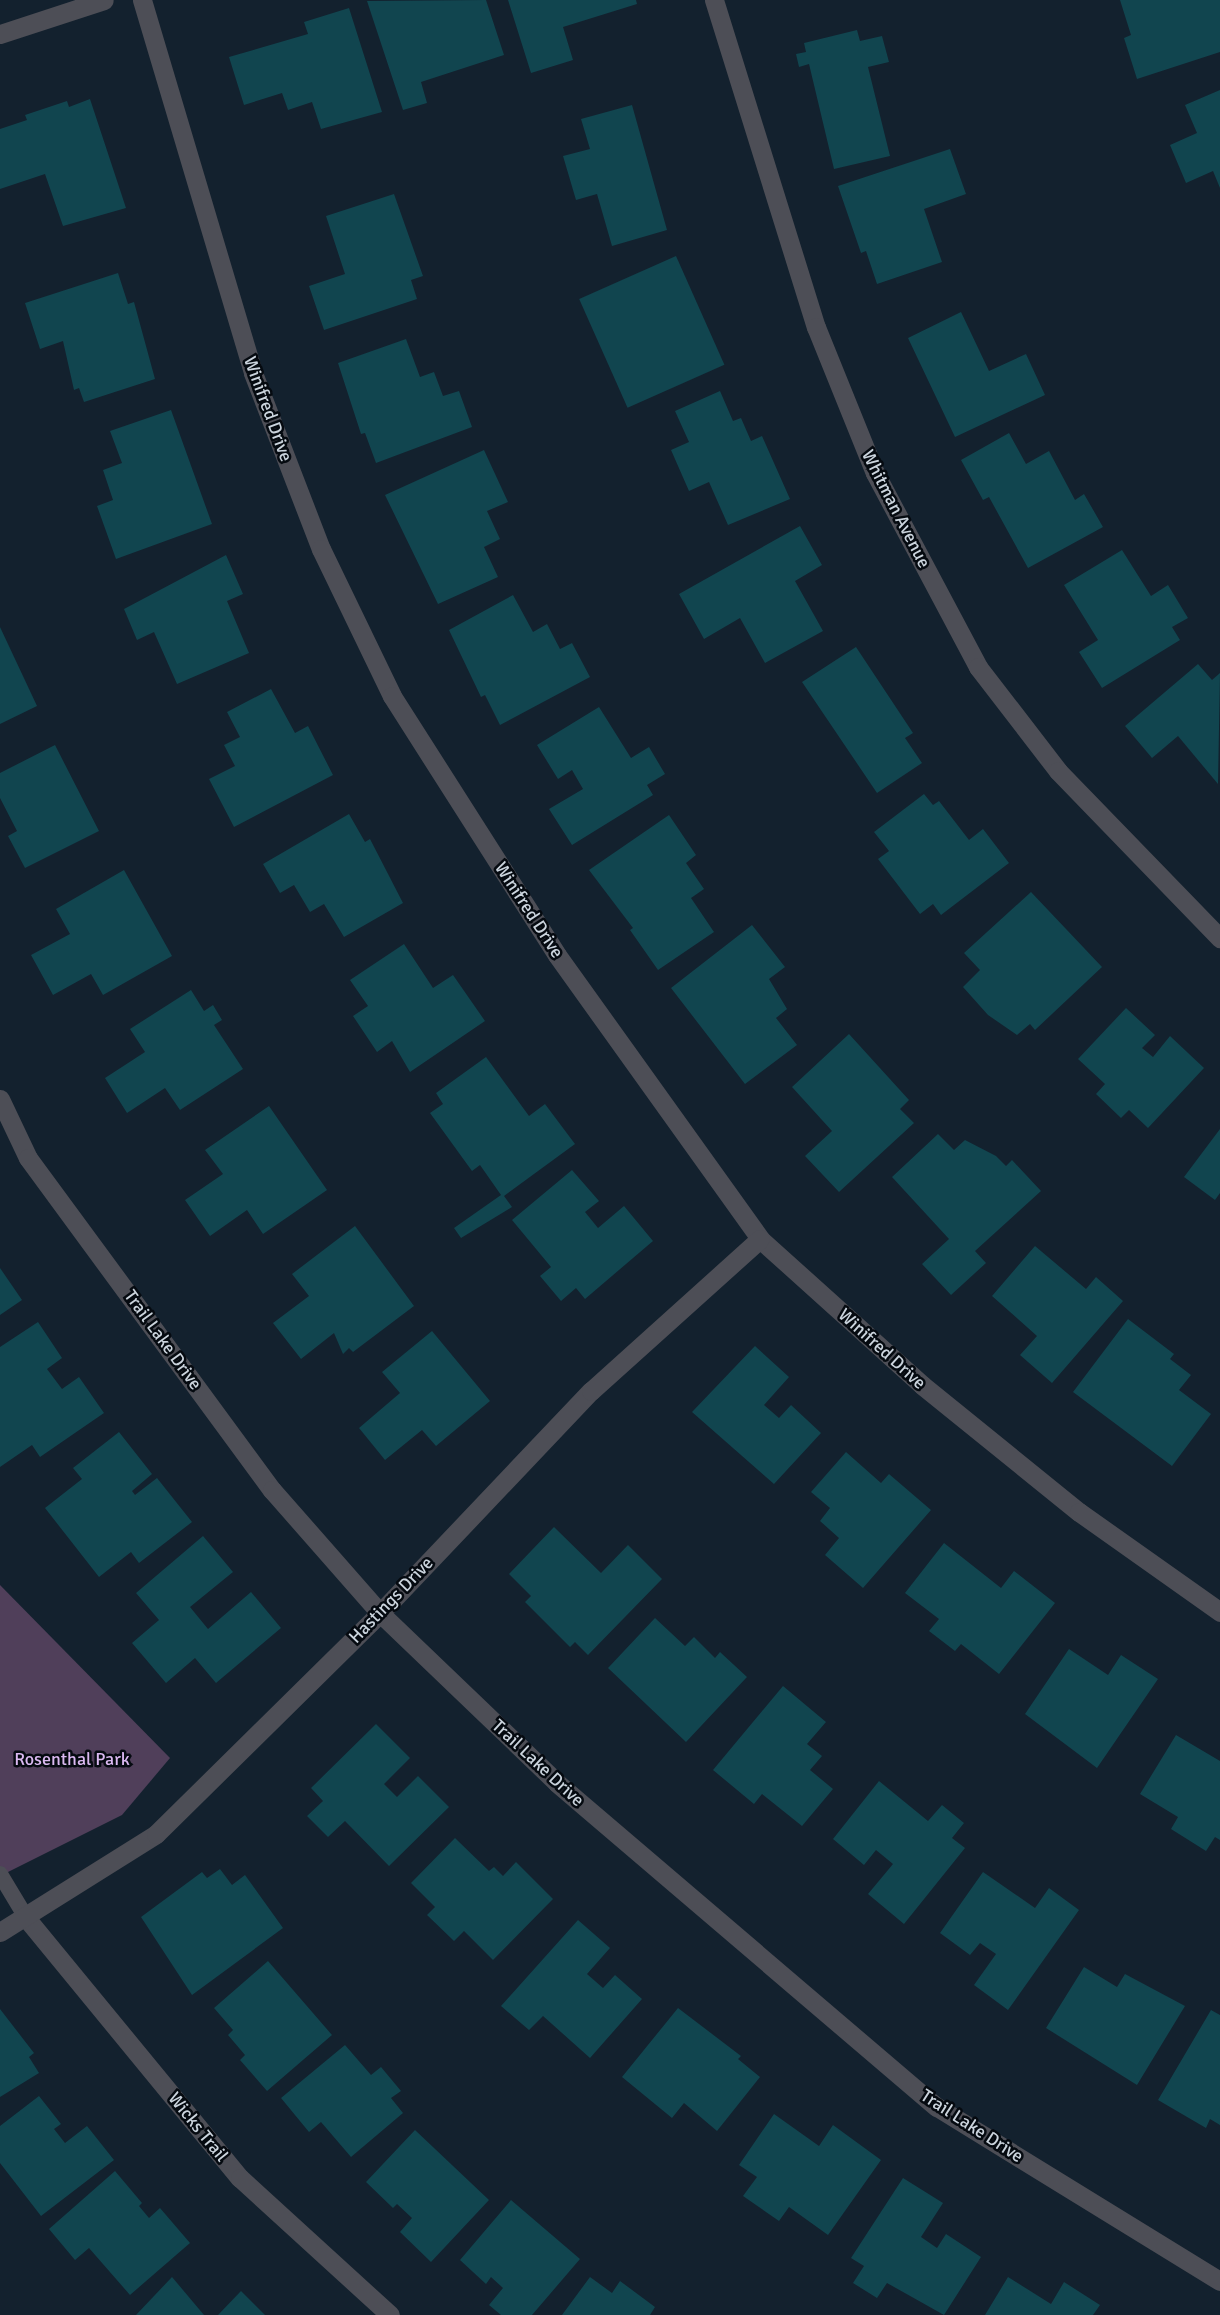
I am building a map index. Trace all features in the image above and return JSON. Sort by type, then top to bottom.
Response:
[{"type":"street","points":[[0,34],[104,0]]},
{"type":"street","name":"Winifred Drive","points":[[142,0],[253,373],[321,549],[392,696],[557,955],[760,1239],[922,1385],[1079,1512],[1220,1612]]},
{"type":"street","name":"Whitman Avenue","points":[[713,0],[816,327],[875,473],[978,667],[1058,771],[1220,938]]},
{"type":"street","name":"Trail Lake Drive","points":[[0,1099],[28,1158],[272,1490],[380,1613],[556,1783],[937,2107],[1220,2281]]},
{"type":"street","name":"Hastings Drive","points":[[0,1932],[27,1919],[156,1834],[380,1613],[591,1391],[760,1239]]},
{"type":"street","name":"Wicks Trail","points":[[27,1919],[240,2178],[390,2315]]},
{"type":"lane","points":[[0,1874],[27,1919]]},
{"type":"green space","name":"Rosenthal Park","points":[[0,1585],[170,1758],[122,1815],[0,1876]]},
{"type":"building","points":[[486,0],[504,55],[421,82],[427,103],[403,110],[367,1]]},
{"type":"building","points":[[508,0],[636,0],[637,4],[563,27],[573,60],[531,73]]},
{"type":"building","points":[[1120,0],[1220,0],[1220,52],[1137,79],[1124,38],[1131,35]]},
{"type":"building","points":[[349,8],[382,112],[321,129],[312,102],[288,110],[282,93],[244,105],[229,57],[308,34],[304,22]]},
{"type":"building","points":[[857,30],[860,41],[882,36],[889,62],[868,67],[890,156],[834,169],[809,64],[799,67],[796,54],[806,52],[804,43]]},
{"type":"building","points":[[1220,90],[1220,188],[1213,171],[1186,183],[1170,145],[1197,133],[1185,105]]},
{"type":"building","points":[[90,99],[126,208],[63,226],[45,174],[0,189],[0,129],[27,120],[25,115],[67,101],[69,107]]},
{"type":"building","points":[[632,105],[667,230],[612,246],[597,194],[576,200],[563,156],[590,149],[581,119]]},
{"type":"building","points":[[950,149],[966,194],[924,209],[942,262],[877,284],[866,251],[861,253],[838,186]]},
{"type":"building","points":[[394,194],[423,276],[411,280],[417,299],[324,330],[309,286],[345,274],[326,216]]},
{"type":"building","points":[[676,256],[724,365],[628,408],[579,299]]},
{"type":"building","points":[[118,273],[128,304],[134,302],[155,379],[84,402],[79,388],[74,390],[63,341],[40,349],[25,303]]},
{"type":"building","points":[[961,312],[989,371],[1026,354],[1045,395],[955,437],[908,338]]},
{"type":"building","points":[[406,339],[420,377],[434,372],[443,396],[459,391],[472,427],[376,463],[365,433],[361,434],[338,363]]},
{"type":"building","points":[[720,391],[733,421],[741,418],[751,441],[762,436],[790,499],[728,525],[709,482],[689,491],[671,450],[689,442],[675,411]]},
{"type":"building","points":[[171,410],[212,524],[116,559],[97,506],[113,500],[103,470],[122,463],[110,431]]},
{"type":"building","points":[[1009,433],[1026,464],[1049,451],[1075,500],[1084,494],[1103,527],[1028,568],[989,497],[983,500],[961,460]]},
{"type":"building","points":[[484,450],[508,502],[487,511],[500,539],[484,547],[498,577],[438,604],[385,495]]},
{"type":"building","points":[[800,526],[822,565],[795,581],[823,631],[765,663],[740,618],[704,639],[679,594]]},
{"type":"building","points":[[1122,550],[1151,596],[1168,585],[1188,618],[1172,627],[1180,640],[1102,688],[1079,652],[1098,640],[1064,585]]},
{"type":"building","points":[[226,555],[243,594],[227,601],[249,653],[177,684],[154,632],[137,640],[124,609]]},
{"type":"building","points":[[513,595],[533,632],[547,624],[560,649],[572,643],[590,677],[500,725],[485,695],[481,697],[449,630]]},
{"type":"building","points":[[0,627],[37,706],[0,724]]},
{"type":"building","points":[[856,647],[913,733],[905,738],[922,763],[877,793],[802,682]]},
{"type":"building","points":[[1198,664],[1212,680],[1220,673],[1218,784],[1178,736],[1152,758],[1125,726]]},
{"type":"building","points":[[271,689],[295,733],[308,726],[333,775],[234,827],[209,779],[235,766],[224,745],[240,737],[227,712]]},
{"type":"building","points":[[599,707],[631,758],[649,747],[665,774],[647,785],[653,795],[572,845],[549,809],[583,789],[572,770],[558,779],[537,745]]},
{"type":"building","points":[[55,745],[99,831],[25,868],[8,836],[17,831],[0,798],[0,773]]},
{"type":"building","points":[[924,794],[933,805],[939,801],[969,840],[983,829],[1009,863],[941,915],[933,904],[920,914],[878,859],[889,851],[874,832]]},
{"type":"building","points":[[349,814],[365,842],[370,839],[403,903],[344,937],[324,904],[310,912],[294,885],[280,893],[263,864]]},
{"type":"building","points":[[669,815],[696,855],[686,863],[704,889],[691,898],[714,932],[658,970],[630,930],[633,928],[589,870]]},
{"type":"building","points":[[124,870],[172,956],[103,995],[91,974],[53,995],[31,955],[70,934],[56,909]]},
{"type":"building","points":[[1031,892],[1102,967],[1035,1030],[1030,1024],[1017,1035],[988,1015],[963,987],[980,970],[964,953]]},
{"type":"building","points":[[752,925],[785,967],[769,979],[787,1009],[776,1018],[797,1045],[745,1084],[671,988]]},
{"type":"building","points":[[404,944],[433,988],[453,975],[485,1021],[410,1072],[392,1041],[377,1052],[353,1016],[368,1006],[350,980]]},
{"type":"building","points":[[191,990],[204,1011],[213,1005],[222,1020],[214,1025],[243,1069],[180,1110],[165,1088],[127,1113],[105,1078],[145,1052],[130,1029]]},
{"type":"building","points":[[1126,1008],[1155,1035],[1142,1048],[1153,1057],[1170,1036],[1204,1068],[1148,1128],[1129,1110],[1121,1118],[1096,1094],[1105,1084],[1078,1059]]},
{"type":"building","points":[[849,1034],[909,1100],[900,1109],[914,1123],[839,1192],[805,1156],[832,1131],[792,1087]]},
{"type":"building","points":[[486,1057],[529,1116],[545,1104],[575,1144],[504,1196],[512,1207],[461,1238],[454,1228],[501,1195],[480,1165],[472,1171],[430,1113],[443,1104],[436,1093]]},
{"type":"building","points":[[269,1106],[327,1190],[263,1234],[247,1210],[210,1236],[185,1200],[223,1174],[205,1150]]},
{"type":"building","points":[[1220,1129],[1220,1193],[1215,1200],[1184,1177]]},
{"type":"building","points":[[938,1134],[954,1150],[965,1140],[996,1156],[1006,1166],[1012,1160],[1041,1191],[975,1251],[986,1263],[951,1295],[922,1264],[949,1239],[892,1177]]},
{"type":"building","points":[[572,1170],[599,1201],[585,1212],[598,1228],[624,1206],[653,1241],[585,1299],[576,1288],[561,1301],[540,1276],[551,1267],[512,1220]]},
{"type":"building","points":[[355,1226],[414,1306],[353,1352],[349,1348],[343,1354],[334,1333],[301,1359],[273,1323],[309,1296],[292,1274]]},
{"type":"building","points":[[1035,1246],[1086,1289],[1096,1277],[1123,1301],[1052,1383],[1020,1355],[1037,1336],[992,1296]]},
{"type":"building","points":[[0,1268],[22,1300],[0,1315]]},
{"type":"building","points":[[1128,1319],[1174,1354],[1170,1359],[1191,1375],[1179,1390],[1211,1414],[1172,1466],[1073,1392]]},
{"type":"building","points":[[38,1322],[62,1358],[47,1369],[62,1389],[79,1377],[104,1413],[40,1457],[32,1445],[0,1467],[0,1347]]},
{"type":"building","points":[[432,1331],[490,1401],[436,1446],[422,1430],[385,1460],[359,1428],[400,1393],[382,1372]]},
{"type":"building","points":[[755,1346],[789,1377],[764,1405],[779,1418],[791,1405],[821,1433],[774,1484],[692,1412]]},
{"type":"building","points":[[119,1432],[152,1474],[132,1491],[135,1495],[157,1478],[192,1522],[139,1563],[131,1552],[99,1577],[45,1508],[82,1479],[73,1468]]},
{"type":"building","points":[[846,1452],[881,1483],[889,1474],[931,1510],[863,1588],[825,1555],[839,1538],[820,1521],[830,1508],[811,1492]]},
{"type":"building","points":[[554,1527],[601,1573],[628,1545],[662,1579],[588,1655],[575,1642],[570,1647],[525,1602],[531,1596],[509,1574]]},
{"type":"building","points":[[203,1536],[233,1572],[190,1607],[208,1629],[251,1592],[281,1628],[216,1683],[195,1658],[166,1683],[132,1643],[159,1620],[136,1593]]},
{"type":"building","points":[[944,1543],[1001,1588],[1014,1571],[1055,1603],[999,1674],[961,1644],[955,1651],[929,1631],[939,1619],[905,1593]]},
{"type":"building","points":[[655,1618],[685,1646],[694,1637],[715,1658],[720,1652],[747,1677],[686,1742],[608,1668]]},
{"type":"building","points":[[1069,1649],[1108,1675],[1121,1655],[1158,1679],[1097,1768],[1025,1714]]},
{"type":"building","points":[[783,1686],[826,1722],[807,1744],[822,1756],[810,1770],[833,1789],[802,1826],[762,1794],[754,1804],[713,1770]]},
{"type":"building","points":[[376,1724],[410,1758],[384,1784],[397,1797],[418,1776],[449,1807],[389,1866],[345,1821],[328,1837],[307,1816],[323,1801],[311,1788]]},
{"type":"building","points":[[1176,1735],[1220,1761],[1220,1840],[1215,1837],[1206,1851],[1171,1829],[1178,1817],[1140,1794]]},
{"type":"building","points":[[879,1781],[928,1821],[942,1805],[964,1823],[952,1838],[965,1848],[904,1924],[868,1894],[893,1864],[876,1850],[864,1865],[833,1839]]},
{"type":"building","points":[[455,1838],[489,1871],[494,1867],[503,1876],[516,1862],[553,1899],[493,1960],[464,1931],[454,1941],[427,1915],[435,1907],[411,1883]]},
{"type":"building","points":[[220,1869],[232,1885],[245,1875],[283,1928],[192,1995],[141,1917],[202,1872],[207,1878]]},
{"type":"building","points":[[983,1872],[1035,1908],[1049,1888],[1079,1910],[1008,2010],[974,1985],[996,1954],[980,1943],[970,1955],[940,1933]]},
{"type":"building","points":[[578,1920],[610,1948],[587,1974],[603,1988],[615,1975],[642,1999],[590,2058],[543,2016],[529,2030],[501,2006]]},
{"type":"building","points":[[268,1961],[332,2035],[267,2091],[240,2060],[245,2055],[228,2035],[233,2030],[214,2008]]},
{"type":"building","points":[[1084,1967],[1117,1987],[1125,1974],[1185,2006],[1137,2085],[1046,2028]]},
{"type":"building","points":[[678,2008],[741,2056],[738,2059],[760,2077],[717,2131],[684,2103],[672,2118],[622,2077]]},
{"type":"building","points":[[0,2009],[34,2053],[29,2057],[39,2073],[0,2097]]},
{"type":"building","points":[[1211,2010],[1220,2015],[1220,2125],[1210,2119],[1206,2128],[1158,2100]]},
{"type":"building","points":[[345,2045],[371,2075],[381,2067],[401,2091],[391,2098],[403,2113],[351,2157],[321,2122],[309,2132],[281,2098]]},
{"type":"building","points":[[39,2096],[61,2124],[54,2129],[65,2143],[87,2126],[114,2160],[41,2216],[0,2163],[0,2126]]},
{"type":"building","points":[[774,2114],[819,2146],[833,2125],[881,2160],[828,2235],[789,2207],[779,2221],[743,2196],[757,2177],[739,2165]]},
{"type":"building","points":[[415,2130],[489,2200],[431,2262],[400,2232],[412,2218],[397,2204],[393,2208],[366,2182]]},
{"type":"building","points":[[115,2171],[142,2203],[139,2206],[149,2218],[160,2208],[190,2243],[130,2295],[89,2248],[75,2260],[49,2229]]},
{"type":"building","points":[[903,2178],[943,2203],[921,2237],[937,2248],[946,2234],[981,2257],[944,2315],[887,2283],[877,2298],[853,2283],[864,2266],[851,2258]]},
{"type":"building","points":[[511,2200],[580,2259],[532,2315],[501,2315],[489,2305],[503,2288],[491,2277],[486,2284],[460,2260]]},
{"type":"building","points":[[172,2277],[204,2315],[136,2315]]},
{"type":"building","points":[[590,2277],[612,2293],[620,2281],[655,2307],[650,2315],[562,2315]]},
{"type":"building","points":[[1008,2277],[1051,2304],[1064,2282],[1100,2305],[1093,2315],[985,2315]]},
{"type":"building","points":[[241,2291],[265,2315],[218,2315]]}]
